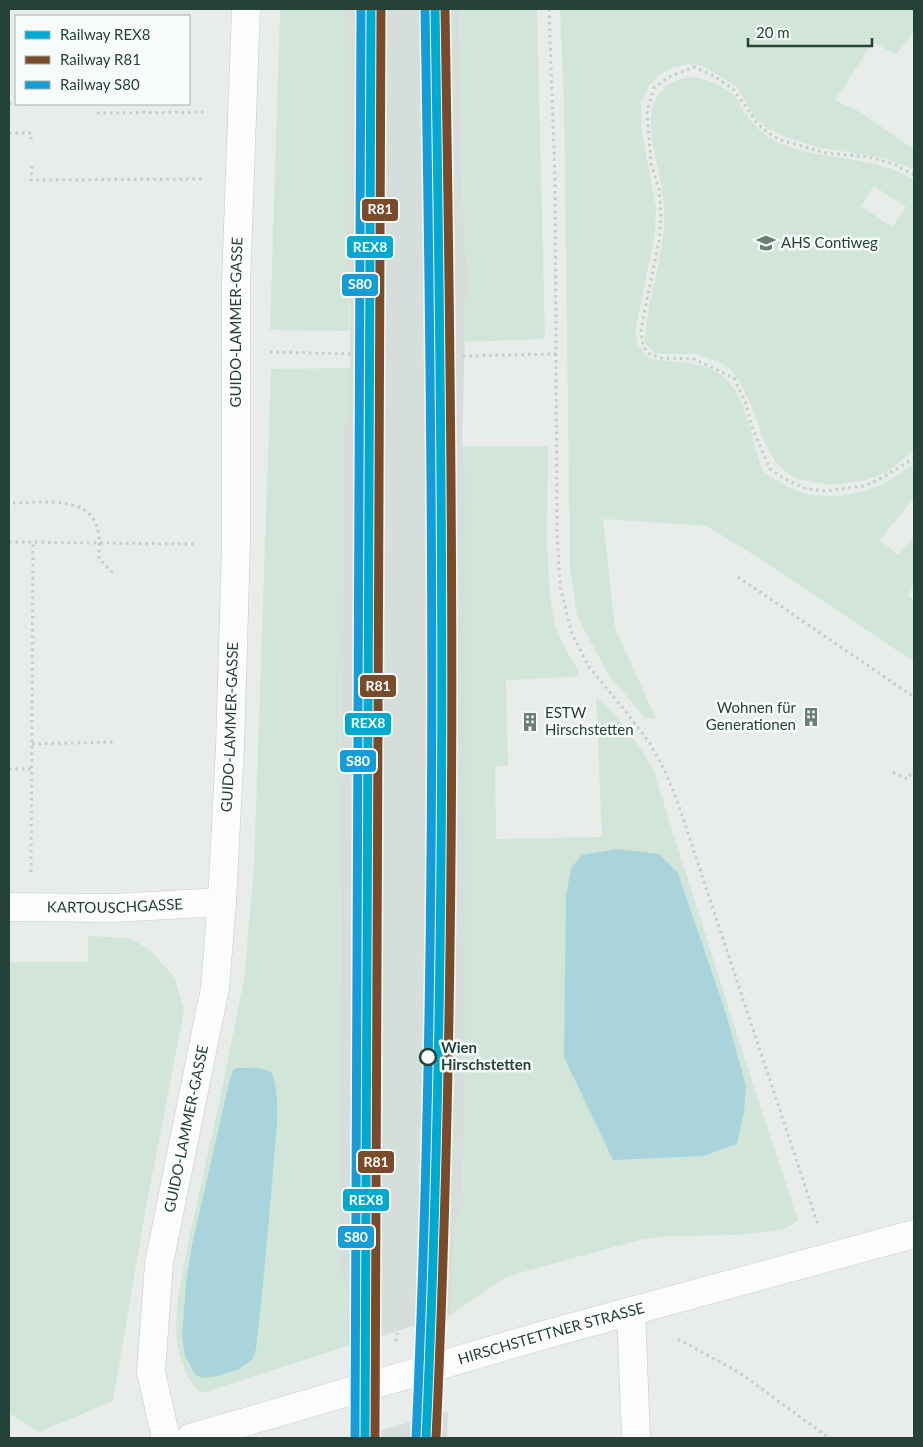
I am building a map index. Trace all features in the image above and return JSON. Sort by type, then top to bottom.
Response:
[{"type":"street","name":"GUIDO-LAMMER-GASSE","points":[[166,1438],[151,1372],[159,1263],[215,988],[222,902],[232,690],[236,544],[236,292],[246,9]]},
{"type":"street","name":"KARTOUSCHGASSE","points":[[9,907],[114,908],[222,902]]},
{"type":"street","name":"HIRSCHSTETTNER STRASSE","points":[[190,1438],[631,1311],[914,1234]]},
{"type":"street","points":[[631,1311],[636,1438]]},
{"type":"path","points":[[549,9],[555,179],[557,531],[560,586],[572,634],[589,667],[628,713],[649,742],[664,769],[678,803],[815,1216],[827,1259]]},
{"type":"path","points":[[914,175],[894,164],[869,157],[826,152],[780,140],[757,123],[734,90],[714,76],[694,67],[667,78],[654,88],[647,111],[652,163],[659,189],[661,215],[659,241],[641,329],[643,346],[649,354],[662,358],[694,359],[734,378],[746,404],[752,427],[770,469],[803,488],[825,491],[864,486],[882,478],[914,458]]},
{"type":"path","points":[[97,113],[209,112]]},
{"type":"path","points":[[9,133],[31,133],[31,140]]},
{"type":"path","points":[[32,166],[31,180],[208,179]]},
{"type":"path","points":[[266,352],[350,354]]},
{"type":"path","points":[[463,356],[557,354]]},
{"type":"path","points":[[13,503],[67,503],[87,512],[95,521],[99,532],[99,559],[113,574]]},
{"type":"path","points":[[9,542],[196,544]]},
{"type":"path","points":[[31,875],[34,542]]},
{"type":"path","points":[[738,576],[914,697]]},
{"type":"path","points":[[32,744],[113,742]]},
{"type":"path","points":[[9,769],[32,769]]},
{"type":"path","points":[[893,772],[907,780],[914,770]]},
{"type":"path","points":[[678,1339],[740,1373],[829,1438]]},
{"type":"shaded area","points":[[345,9],[459,9],[463,218],[470,285],[466,297],[462,446],[465,471],[465,1051],[463,1209],[456,1219],[451,1315],[347,1346],[346,1285],[339,1268],[343,427],[350,413],[350,288],[345,277]]},
{"type":"shaded area","points":[[448,1412],[447,1438],[355,1438],[427,1417]]},
{"type":"green space","points":[[280,9],[345,9],[345,277],[350,288],[349,331],[270,330]]},
{"type":"green space","points":[[459,9],[537,9],[545,339],[464,342],[466,297],[470,285],[463,218]]},
{"type":"green space","points":[[560,9],[914,9],[914,31],[896,55],[873,42],[835,100],[860,112],[914,149],[914,170],[888,159],[817,147],[783,136],[767,128],[754,117],[737,87],[703,66],[690,64],[673,67],[661,74],[649,85],[641,103],[641,128],[656,207],[655,235],[635,331],[638,345],[648,358],[704,366],[721,375],[729,382],[740,399],[764,472],[789,488],[812,495],[848,495],[877,487],[914,464],[914,498],[880,540],[898,555],[914,537],[914,584],[908,596],[914,601],[914,662],[760,559],[707,526],[603,519],[615,628],[656,719],[645,718],[608,674],[577,616],[570,568],[564,101]]},
{"type":"green space","points":[[694,77],[711,82],[731,92],[754,124],[779,143],[813,153],[882,166],[914,180],[914,450],[887,472],[867,480],[830,485],[797,479],[787,473],[775,461],[764,441],[753,409],[739,380],[731,370],[719,362],[696,354],[656,354],[645,343],[646,326],[660,258],[664,224],[663,196],[651,130],[652,109],[662,90],[679,79]],"holes":[[[874,186],[906,207],[892,227],[861,206]]]},
{"type":"green space","points":[[350,368],[350,413],[343,427],[339,1267],[346,1285],[347,1346],[202,1393],[195,1388],[187,1376],[177,1344],[176,1326],[178,1298],[188,1243],[244,980],[254,867],[271,369]]},
{"type":"green space","points":[[462,446],[548,446],[547,543],[550,598],[555,625],[566,650],[578,669],[578,674],[573,677],[506,680],[508,766],[495,766],[496,839],[602,837],[596,696],[628,730],[653,769],[798,1221],[784,1229],[767,1232],[643,1239],[507,1277],[451,1315],[456,1219],[463,1209],[465,1051],[465,471]]},
{"type":"green space","points":[[88,936],[130,938],[150,950],[175,978],[184,1012],[147,1201],[113,1401],[39,1432],[9,1413],[9,962],[88,962]]},
{"type":"water","points":[[616,849],[659,854],[678,873],[726,1014],[746,1086],[744,1111],[737,1144],[703,1156],[613,1160],[564,1057],[566,896],[571,868],[582,855]]},
{"type":"water","points":[[237,1068],[260,1068],[272,1073],[277,1096],[276,1134],[259,1327],[256,1349],[252,1360],[239,1369],[218,1376],[202,1378],[195,1374],[185,1356],[182,1336],[186,1283],[192,1245],[230,1079],[233,1070]]},
{"type":"rail line","name":"S80","points":[[355,1438],[361,9]]},
{"type":"rail line","name":"REX8","points":[[365,1438],[371,9]]},
{"type":"rail line","name":"R81","points":[[375,1438],[381,9]]},
{"type":"rail line","name":"S80","points":[[416,1438],[428,1081],[431,902],[430,366],[425,9]]},
{"type":"rail line","name":"REX8","points":[[426,1438],[438,1081],[441,902],[440,366],[435,9]]},
{"type":"rail line","name":"R81","points":[[436,1438],[448,1081],[451,902],[450,366],[445,9]]},
{"type":"place","name":"AHS Contiweg","points":[[766,243]]},
{"type":"place","name":"Wohnen für Generationen","points":[[811,717]]},
{"type":"place","name":"ESTW Hirschstetten","points":[[530,722]]},
{"type":"place","name":"Wien Hirschstetten","points":[[428,1057]]}]
